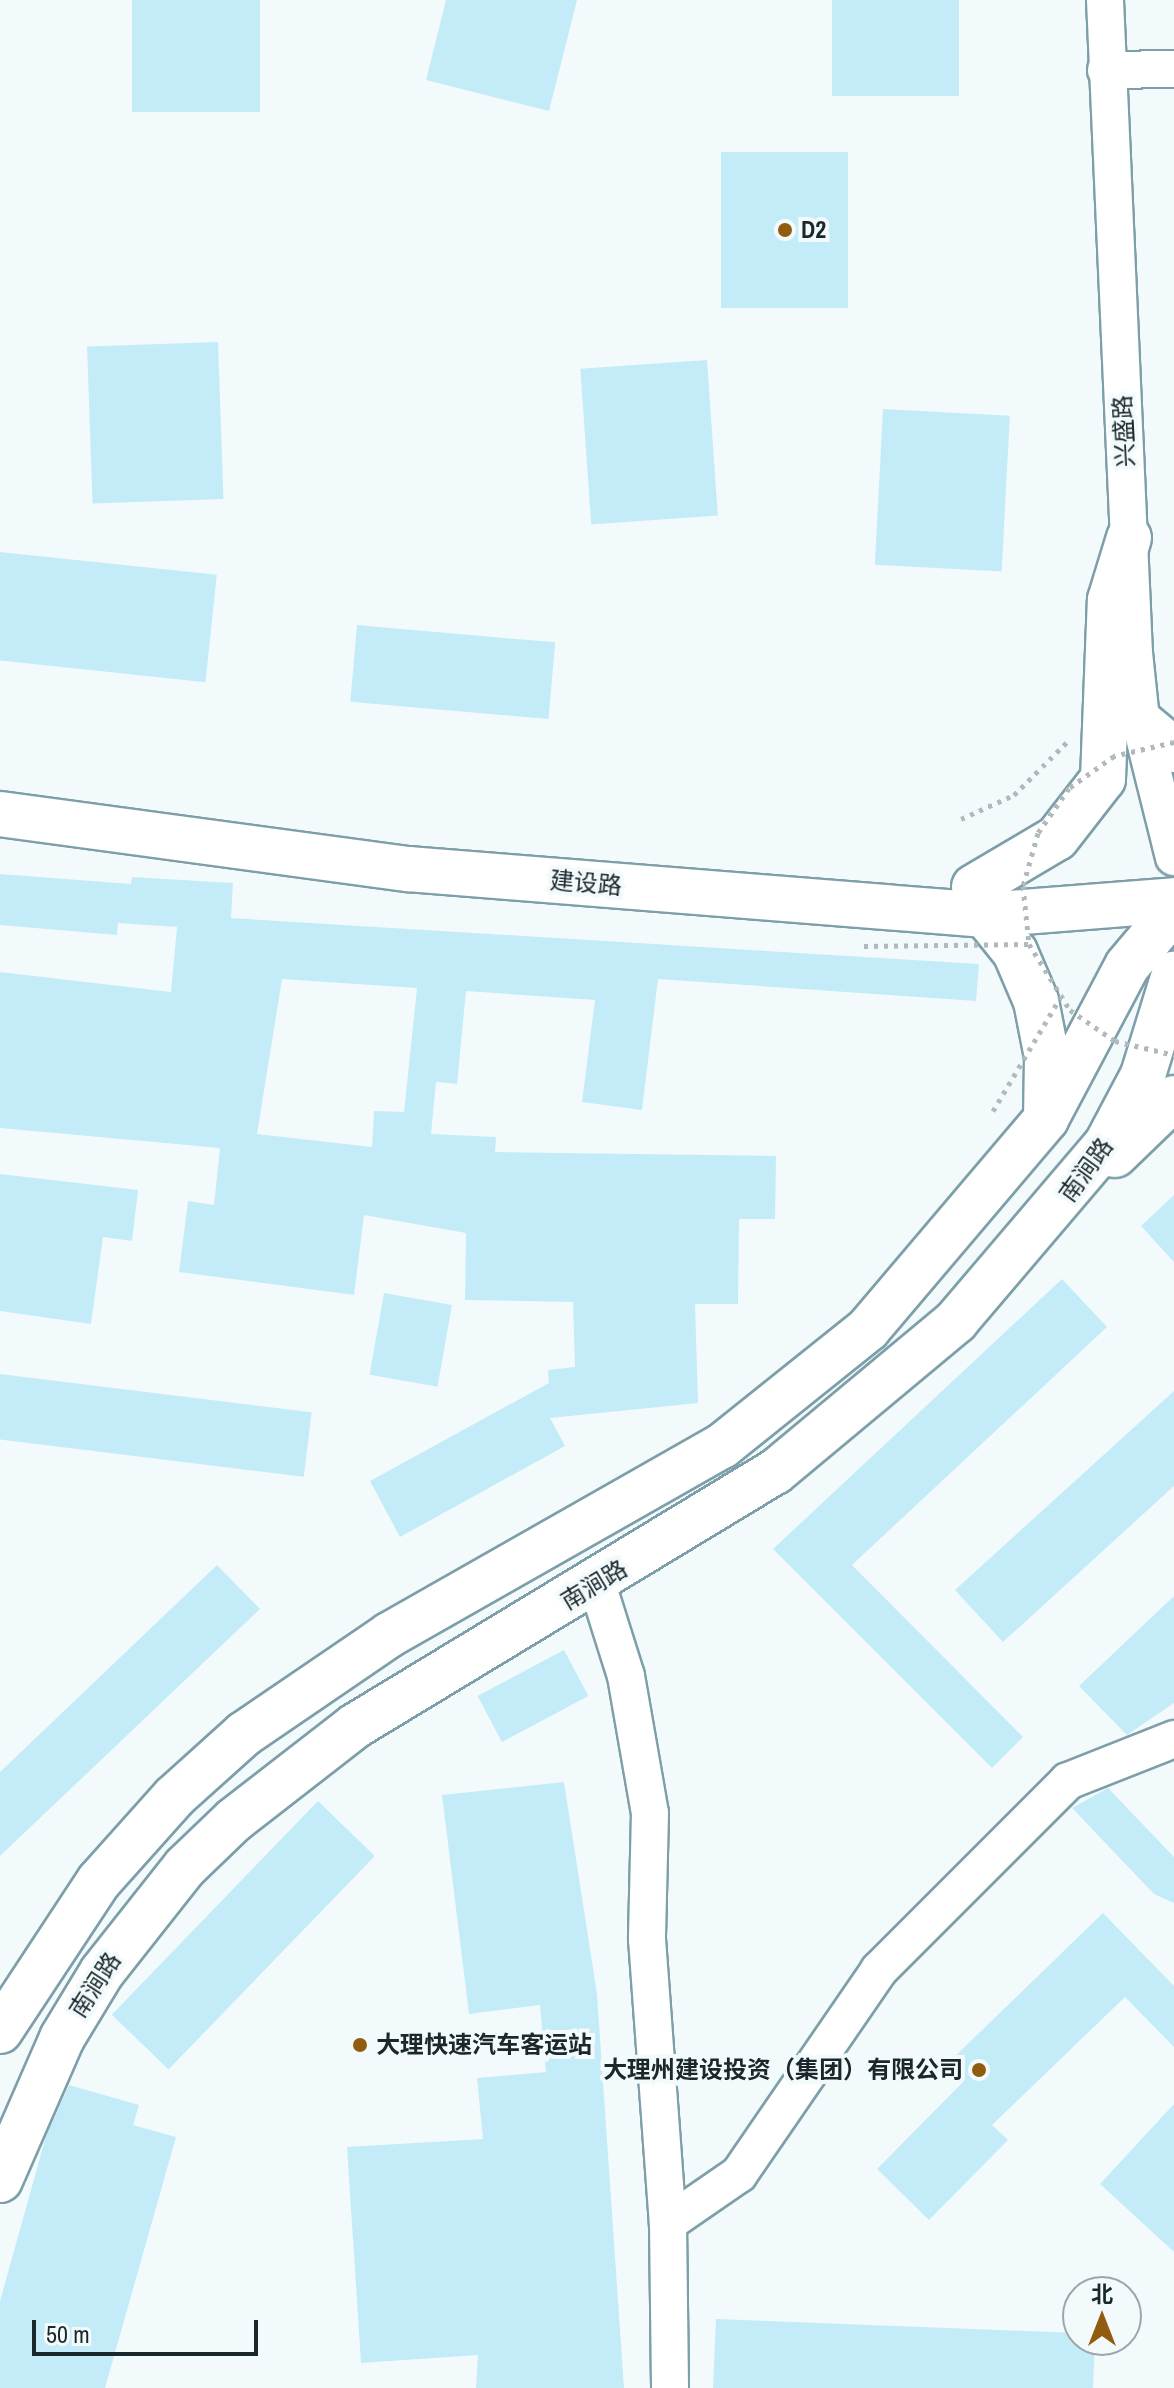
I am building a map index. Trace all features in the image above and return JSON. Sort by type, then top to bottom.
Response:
[{"type":"main road","points":[[1046,1119],[1047,1057],[1036,1001],[1015,952],[980,901],[1057,838],[1103,779],[1110,600],[1129,538]]},
{"type":"main road","name":"建设路","points":[[0,790],[397,842],[980,901]]},
{"type":"main road","name":"建设路","points":[[0,814],[408,869],[980,901],[1108,885],[1174,898]]},
{"type":"main road","points":[[0,2031],[76,1909],[198,1773],[350,1658],[572,1537],[722,1446],[868,1329],[1046,1119],[1127,966],[1174,910]]},
{"type":"main road","name":"南涧路","points":[[0,2180],[62,2038],[102,1972],[208,1844],[355,1726],[597,1584],[775,1472],[878,1393],[1051,1218],[1127,1109],[1174,974]]},
{"type":"main road","points":[[1051,1218],[1174,1098]]},
{"type":"main road","points":[[572,1537],[597,1584]]},
{"type":"street","name":"兴盛路","points":[[1105,0],[1129,538],[1163,738],[1174,857]]},
{"type":"street","points":[[1106,70],[1174,69]]},
{"type":"street","points":[[597,1584],[626,1676],[650,1813],[647,1939],[668,2223],[670,2388]]},
{"type":"street","points":[[668,2223],[739,2174],[879,1970],[1068,1781],[1174,1739]]},
{"type":"path","points":[[961,819],[1014,795],[1050,766],[1073,732]]},
{"type":"path","points":[[1163,738],[1114,756],[1051,809],[1023,886],[1029,944],[1060,998],[1115,1041],[1174,1055]]},
{"type":"path","points":[[864,946],[1029,944]]},
{"type":"path","points":[[993,1111],[1060,998]]},
{"type":"building","points":[[132,0],[260,0],[260,112],[132,112]]},
{"type":"building","points":[[446,0],[577,0],[549,111],[426,80]]},
{"type":"building","points":[[832,0],[959,0],[959,96],[832,96]]},
{"type":"building","name":"D2","points":[[721,152],[848,152],[848,308],[721,308]]},
{"type":"building","points":[[218,342],[223,499],[93,503],[87,347]]},
{"type":"building","points":[[707,360],[718,516],[591,524],[580,369]]},
{"type":"building","points":[[883,409],[1010,416],[1002,571],[875,565]]},
{"type":"building","points":[[0,552],[217,575],[206,682],[0,661]]},
{"type":"building","points":[[357,625],[555,642],[549,719],[350,702]]},
{"type":"building","points":[[0,874],[131,884],[132,877],[233,883],[231,918],[979,964],[976,1001],[658,979],[642,1110],[582,1102],[595,1000],[466,991],[457,1084],[436,1082],[431,1134],[496,1137],[495,1152],[776,1156],[775,1219],[739,1219],[738,1304],[695,1304],[698,1403],[550,1418],[565,1446],[400,1537],[370,1481],[549,1383],[548,1370],[575,1367],[573,1302],[465,1300],[466,1233],[364,1215],[354,1295],[179,1272],[188,1201],[214,1205],[220,1148],[0,1128],[0,972],[171,992],[177,927],[118,923],[117,935],[0,925]],"holes":[[[282,979],[417,988],[404,1112],[374,1111],[372,1147],[257,1134]]]},
{"type":"building","points":[[0,1174],[138,1190],[132,1241],[103,1237],[91,1324],[0,1311]]},
{"type":"building","points":[[1174,1195],[1174,1262],[1141,1226]]},
{"type":"building","points":[[1062,1279],[1107,1327],[852,1565],[1023,1737],[992,1768],[773,1549]]},
{"type":"building","points":[[384,1293],[452,1305],[438,1387],[370,1375]]},
{"type":"building","points":[[0,1374],[312,1412],[304,1477],[0,1439]]},
{"type":"building","points":[[1174,1391],[1174,1486],[1003,1642],[955,1590]]},
{"type":"building","points":[[217,1565],[260,1609],[0,1856],[0,1772]]},
{"type":"building","points":[[1174,1596],[1174,1703],[1127,1735],[1079,1686]]},
{"type":"building","points":[[564,1650],[588,1696],[502,1742],[477,1696]]},
{"type":"building","points":[[564,1782],[597,1994],[624,2388],[476,2388],[478,2355],[361,2363],[347,2147],[483,2139],[477,2078],[546,2072],[540,2005],[469,2014],[442,1795]]},
{"type":"building","points":[[1108,1788],[1174,1857],[1174,1903],[1154,1894],[1072,1808]]},
{"type":"building","points":[[318,1801],[375,1856],[169,2070],[112,2015]]},
{"type":"building","points":[[1103,1913],[1174,1986],[1174,2047],[1125,1997],[992,2125],[1008,2140],[929,2220],[877,2169],[963,2082],[946,2065]]},
{"type":"building","points":[[69,2085],[139,2105],[133,2125],[176,2137],[105,2388],[0,2388],[0,2301],[46,2136]]},
{"type":"building","points":[[1174,2104],[1174,2252],[1100,2184]]},
{"type":"building","points":[[716,2319],[1062,2332],[1062,2356],[1094,2356],[1093,2388],[713,2388]]},
{"type":"place","name":"D2","points":[[785,230]]},
{"type":"place","name":"大理快速汽车客运站","points":[[360,2045]]},
{"type":"place","name":"大理州建设投资（集团）有限公司","points":[[979,2070]]}]
